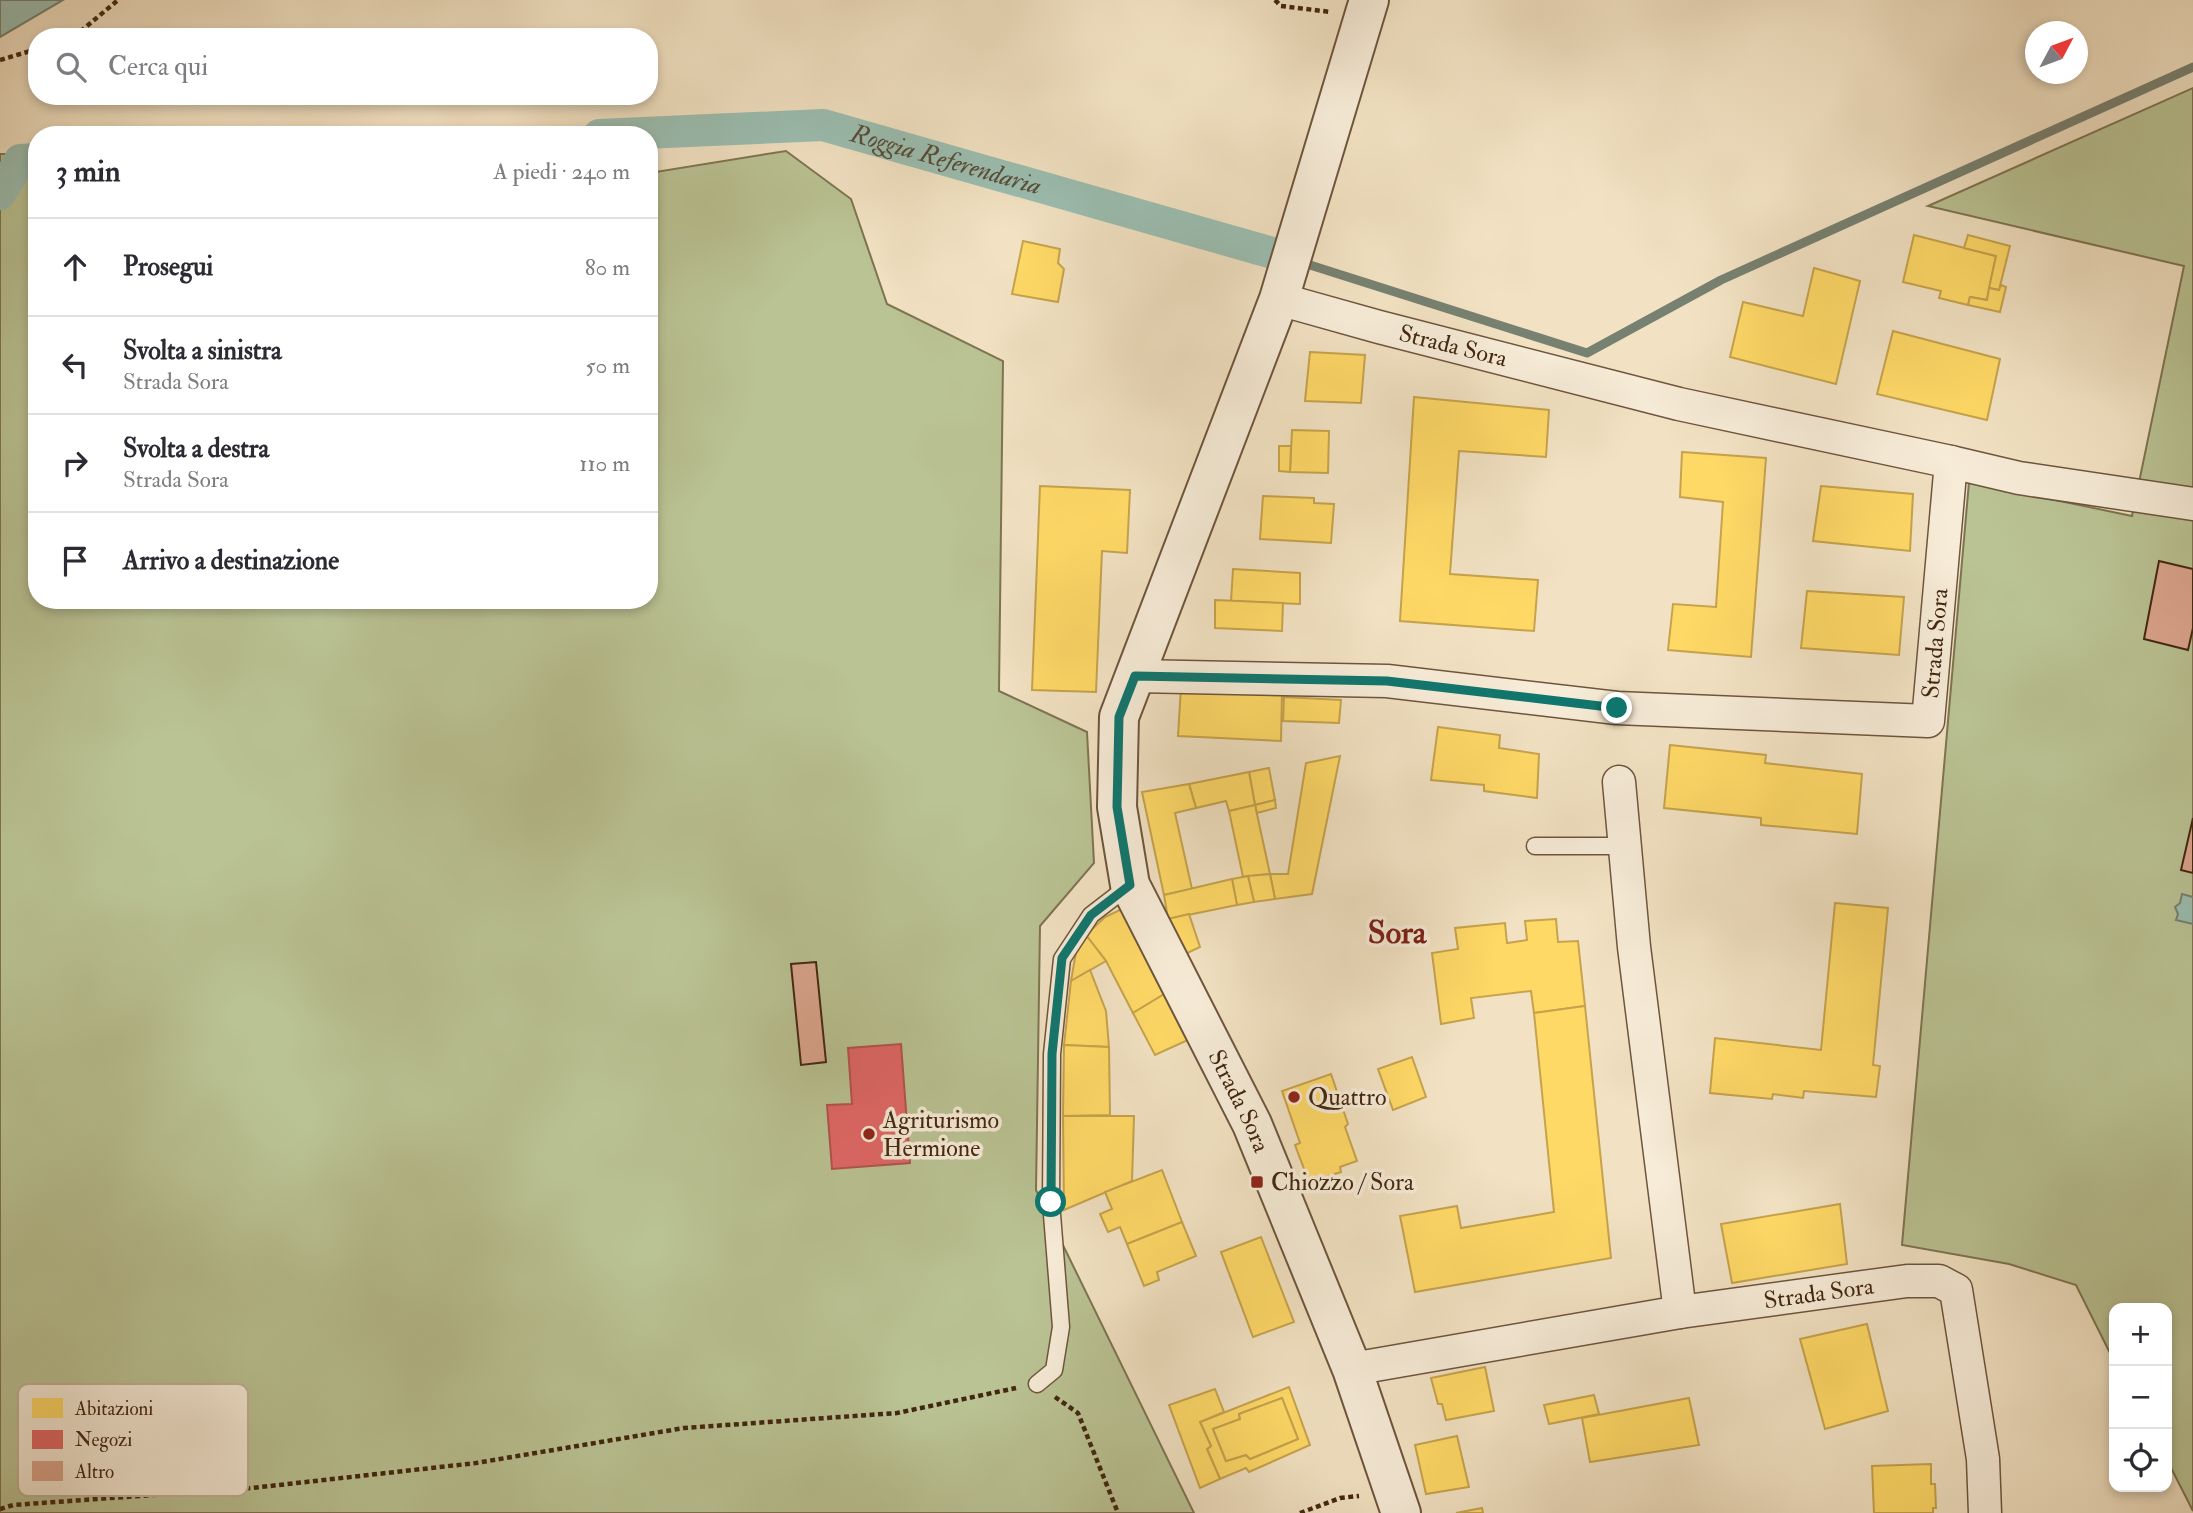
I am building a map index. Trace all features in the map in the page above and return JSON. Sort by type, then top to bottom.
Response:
[{"type":"street","name":"Strada Sora","points":[[1354,3],[1279,299],[1119,717],[1117,807],[1130,885],[1252,1124],[1352,1369],[1680,1312],[1907,1282],[1939,1281],[1956,1290],[1983,1458],[1985,1513]]},
{"type":"street","name":"Strada Sora","points":[[1135,676],[1387,681],[1617,708],[1928,721],[1951,463],[1679,404],[1279,299]]},
{"type":"street","points":[[1951,463],[2019,478],[2193,504]]},
{"type":"street","points":[[1619,782],[1634,947],[1680,1312]]},
{"type":"street","points":[[1352,1369],[1398,1502]]},
{"type":"lane","points":[[1535,846],[1624,846]]},
{"type":"lane","points":[[1037,1384],[1054,1370],[1061,1327],[1051,1189],[1052,1054],[1062,958],[1091,915],[1130,885]]},
{"type":"path","points":[[85,28],[118,0]]},
{"type":"path","points":[[1275,0],[1281,6],[1331,12],[1354,3]]},
{"type":"path","points":[[0,60],[28,52]]},
{"type":"path","points":[[248,1488],[476,1463],[684,1428],[897,1413],[1037,1384],[1078,1413],[1118,1513]]},
{"type":"path","points":[[0,1509],[13,1505],[140,1496]]},
{"type":"path","points":[[1300,1513],[1340,1498],[1398,1502]]},
{"type":"green space","points":[[2193,88],[2193,1511],[2172,1470],[2172,1303],[2109,1303],[2109,1351],[2076,1285],[2009,1264],[1902,1245],[1969,482],[2132,516],[2184,266],[1928,206]]},
{"type":"green space","points":[[786,151],[851,199],[887,304],[1003,361],[999,691],[1087,732],[1094,863],[1040,926],[1036,1190],[1194,1513],[0,1513],[0,154],[28,154],[28,609],[658,609],[658,172]]},
{"type":"shaded area","points":[[0,0],[63,0],[0,37]]},
{"type":"shaded area","points":[[2182,894],[2193,897],[2193,924],[2176,920],[2178,914],[2175,907],[2180,903]]},
{"type":"building: Abitazioni","points":[[1914,235],[1996,256],[1987,300],[1970,297],[1968,305],[1939,298],[1941,291],[1903,282]]},
{"type":"building: Abitazioni","points":[[1968,235],[2010,246],[1999,290],[1989,288],[1996,256],[1964,248]]},
{"type":"building: Abitazioni","points":[[1023,241],[1060,249],[1058,263],[1064,269],[1058,302],[1012,294]]},
{"type":"building: Abitazioni","points":[[1814,268],[1860,281],[1836,384],[1730,357],[1743,302],[1803,316]]},
{"type":"building: Abitazioni","points":[[2001,285],[2006,287],[2000,312],[1968,305],[1970,297],[1987,300],[1989,288],[1999,290]]},
{"type":"building: Abitazioni","points":[[1893,331],[2000,359],[1987,420],[1877,394]]},
{"type":"building: Abitazioni","points":[[1310,352],[1365,355],[1361,403],[1305,401]]},
{"type":"building: Abitazioni","points":[[1414,397],[1549,410],[1546,457],[1459,451],[1450,574],[1538,580],[1534,631],[1400,621]]},
{"type":"building: Abitazioni","points":[[1292,430],[1329,431],[1328,473],[1290,472]]},
{"type":"building: Abitazioni","points":[[1279,446],[1291,446],[1290,472],[1279,471]]},
{"type":"building: Abitazioni","points":[[1682,452],[1766,458],[1751,657],[1668,650],[1673,604],[1716,607],[1723,502],[1680,497]]},
{"type":"building: Abitazioni","points":[[1040,486],[1130,490],[1127,553],[1102,551],[1096,692],[1032,690]]},
{"type":"building: Abitazioni","points":[[1821,486],[1913,494],[1910,551],[1813,541]]},
{"type":"building: Abitazioni","points":[[1263,496],[1314,498],[1314,503],[1334,504],[1331,543],[1260,539]]},
{"type":"building: Abitazioni","points":[[1233,569],[1300,573],[1300,604],[1231,601]]},
{"type":"building: Abitazioni","points":[[1807,591],[1904,597],[1899,655],[1801,648]]},
{"type":"building: Abitazioni","points":[[1215,600],[1283,603],[1282,631],[1215,628]]},
{"type":"building: Abitazioni","points":[[1181,687],[1282,694],[1281,741],[1178,736]]},
{"type":"building: Abitazioni","points":[[1284,697],[1341,700],[1339,723],[1283,721]]},
{"type":"building: Abitazioni","points":[[1438,727],[1500,735],[1499,748],[1539,754],[1537,798],[1484,791],[1484,785],[1431,780]]},
{"type":"building: Abitazioni","points":[[1670,745],[1766,755],[1765,763],[1862,774],[1857,834],[1761,825],[1761,818],[1664,808]]},
{"type":"building: Abitazioni","points":[[1340,756],[1312,894],[1275,899],[1270,874],[1288,874],[1306,763]]},
{"type":"building: Abitazioni","points":[[1269,768],[1275,800],[1255,805],[1249,772]]},
{"type":"building: Abitazioni","points":[[1249,772],[1255,805],[1229,811],[1226,801],[1196,808],[1189,784]]},
{"type":"building: Abitazioni","points":[[1189,784],[1196,808],[1175,813],[1192,889],[1164,895],[1142,792]]},
{"type":"building: Abitazioni","points":[[1275,800],[1276,808],[1257,813],[1255,805]]},
{"type":"building: Abitazioni","points":[[1255,805],[1270,874],[1243,877],[1229,811]]},
{"type":"building: Abitazioni","points":[[1270,874],[1275,899],[1254,902],[1248,876]]},
{"type":"building: Abitazioni","points":[[1248,876],[1254,902],[1237,905],[1232,879]]},
{"type":"building: Abitazioni","points":[[1232,879],[1237,905],[1168,919],[1164,895]]},
{"type":"building: Abitazioni","points":[[1835,903],[1888,908],[1873,1065],[1880,1066],[1876,1097],[1804,1091],[1803,1098],[1773,1094],[1772,1099],[1710,1093],[1715,1038],[1821,1050]]},
{"type":"building: Abitazioni","points":[[1124,908],[1166,993],[1133,1013],[1106,961],[1086,935],[1105,917]]},
{"type":"building: Abitazioni","points":[[1189,914],[1200,947],[1181,956],[1168,919]]},
{"type":"building: Abitazioni","points":[[1556,919],[1558,942],[1578,941],[1585,1006],[1534,1013],[1531,991],[1471,998],[1474,1018],[1441,1024],[1432,953],[1458,949],[1455,928],[1505,923],[1507,943],[1527,940],[1525,921]]},
{"type":"building: Abitazioni","points":[[1086,935],[1106,961],[1071,981],[1076,952]]},
{"type":"building: Abitazioni","points":[[1090,970],[1106,1011],[1109,1047],[1064,1045],[1071,981]]},
{"type":"building: Abitazioni","points":[[1166,993],[1188,1040],[1155,1055],[1133,1013]]},
{"type":"building: Abitazioni","points":[[1585,1006],[1611,1258],[1415,1292],[1400,1216],[1457,1206],[1461,1228],[1554,1212],[1534,1013]]},
{"type":"building: Abitazioni","points":[[1064,1045],[1109,1047],[1110,1115],[1063,1116]]},
{"type":"building: Abitazioni","points":[[1412,1057],[1426,1097],[1393,1110],[1378,1069]]},
{"type":"building: Abitazioni","points":[[1331,1074],[1357,1161],[1340,1167],[1341,1172],[1309,1182],[1295,1145],[1300,1143],[1282,1091]]},
{"type":"building: Abitazioni","points":[[1063,1116],[1134,1116],[1132,1181],[1064,1210]]},
{"type":"building: Abitazioni","points":[[1162,1170],[1182,1222],[1127,1244],[1120,1227],[1108,1232],[1100,1214],[1112,1209],[1105,1192]]},
{"type":"building: Abitazioni","points":[[1840,1204],[1847,1264],[1732,1283],[1721,1224]]},
{"type":"building: Abitazioni","points":[[1182,1222],[1196,1256],[1157,1272],[1159,1280],[1144,1286],[1127,1244]]},
{"type":"building: Abitazioni","points":[[1261,1237],[1294,1322],[1253,1337],[1221,1252]]},
{"type":"building: Abitazioni","points":[[1867,1324],[1888,1411],[1825,1429],[1800,1339]]},
{"type":"building: Abitazioni","points":[[1485,1367],[1494,1411],[1446,1420],[1442,1404],[1438,1404],[1431,1378]]},
{"type":"building: Abitazioni","points":[[1289,1387],[1310,1445],[1249,1472],[1246,1468],[1220,1479],[1207,1449],[1211,1446],[1200,1422]],"holes":[[[1282,1398],[1298,1439],[1250,1459],[1246,1455],[1226,1461],[1213,1429],[1240,1419],[1239,1414]]]},
{"type":"building: Abitazioni","points":[[1215,1389],[1224,1412],[1200,1422],[1211,1446],[1207,1449],[1220,1479],[1200,1488],[1169,1405]]},
{"type":"building: Abitazioni","points":[[1594,1395],[1599,1414],[1549,1424],[1544,1405]]},
{"type":"building: Abitazioni","points":[[1282,1398],[1298,1439],[1250,1459],[1246,1455],[1226,1461],[1213,1429],[1240,1419],[1239,1414]]},
{"type":"building: Abitazioni","points":[[1689,1398],[1699,1445],[1590,1462],[1582,1418]]},
{"type":"building: Abitazioni","points":[[1457,1436],[1469,1487],[1426,1494],[1415,1445]]},
{"type":"building: Abitazioni","points":[[1931,1464],[1931,1484],[1935,1484],[1936,1508],[1933,1508],[1933,1513],[1874,1513],[1872,1466]]},
{"type":"building: Abitazioni","points":[[1482,1508],[1483,1513],[1456,1513]]},
{"type":"building: Negozi","name":"Agriturismo Hermione","points":[[901,1044],[910,1163],[832,1169],[827,1105],[852,1104],[848,1048]]},
{"type":"building: Altro","points":[[2159,561],[2193,569],[2193,628],[2188,650],[2144,639]]},
{"type":"building: Altro","points":[[2193,818],[2193,873],[2181,870]]},
{"type":"building: Altro","points":[[816,962],[826,1062],[801,1065],[791,964]]},
{"type":"waterway","points":[[1310,265],[1587,353],[1721,280],[2193,67]]},
{"type":"waterway","name":"Roggia Referendaria","points":[[658,132],[823,125],[1283,256]]},
{"type":"waterway","name":"Roggia Referendaria","points":[[0,194],[20,160],[28,160]]},
{"type":"place","name":"Quattro","points":[[1294,1097]]},
{"type":"place","name":"Agriturismo Hermione","points":[[869,1134]]},
{"type":"place","name":"Chiozzo / Sora","points":[[1257,1182]]},
{"type":"district","name":"Sora","points":[[1397,933]]},
{"type":"route","points":[[1051,1202],[1052,1054],[1062,958],[1091,915],[1130,885],[1117,807],[1119,717],[1135,676],[1387,681],[1617,708]]}]
